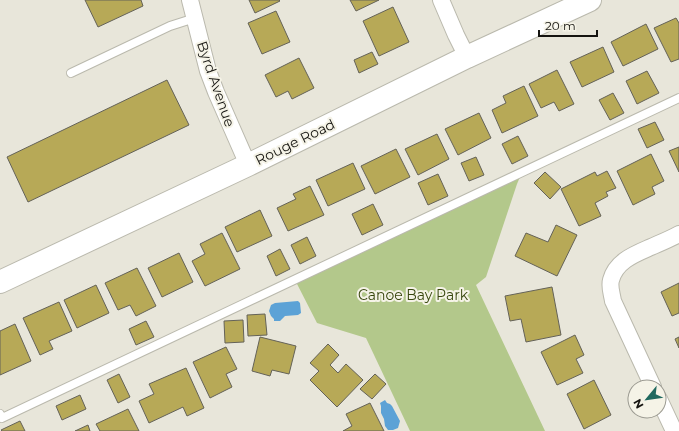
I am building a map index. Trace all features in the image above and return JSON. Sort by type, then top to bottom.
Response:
[{"type":"street","name":"Byrd Avenue","points":[[190,0],[208,71],[248,165]]},
{"type":"street","points":[[441,0],[467,57]]},
{"type":"street","name":"Rouge Road","points":[[0,282],[248,165],[467,57],[590,0]]},
{"type":"street","points":[[649,379],[613,301],[611,281],[619,266],[625,260],[679,234]]},
{"type":"street","points":[[667,416],[674,431]]},
{"type":"lane","points":[[70,73],[170,26],[195,18]]},
{"type":"lane","points":[[0,414],[2,418],[9,415],[679,98]]},
{"type":"green space","name":"Canoe Bay Park","points":[[522,172],[486,277],[476,285],[545,431],[410,431],[366,338],[317,323],[295,280]]},
{"type":"water","points":[[298,301],[300,303],[301,313],[298,315],[285,316],[280,321],[274,321],[269,311],[271,305],[275,303]]},
{"type":"water","points":[[385,400],[392,406],[400,421],[398,428],[393,430],[388,430],[385,426],[381,413],[380,403]]},
{"type":"building","points":[[85,0],[141,0],[143,6],[98,27]]},
{"type":"building","points":[[249,0],[279,0],[280,1],[255,13]]},
{"type":"building","points":[[350,0],[379,0],[356,11]]},
{"type":"building","points":[[393,7],[409,42],[379,56],[363,21]]},
{"type":"building","points":[[276,11],[290,42],[262,54],[248,23]]},
{"type":"building","points":[[676,18],[679,23],[679,59],[671,62],[654,28]]},
{"type":"building","points":[[646,24],[658,49],[623,66],[611,42]]},
{"type":"building","points":[[603,47],[614,72],[582,87],[570,62]]},
{"type":"building","points":[[372,52],[378,64],[359,73],[354,60]]},
{"type":"building","points":[[299,58],[314,88],[292,99],[288,91],[276,97],[265,75]]},
{"type":"building","points":[[557,70],[574,104],[559,111],[554,102],[541,108],[529,84]]},
{"type":"building","points":[[647,71],[659,93],[637,104],[626,81]]},
{"type":"building","points":[[167,80],[189,125],[28,202],[7,157]]},
{"type":"building","points":[[524,86],[538,116],[502,133],[492,110],[506,103],[503,96]]},
{"type":"building","points":[[613,93],[624,113],[610,120],[599,100]]},
{"type":"building","points":[[479,113],[491,138],[458,155],[445,129]]},
{"type":"building","points":[[655,122],[664,140],[647,148],[638,129]]},
{"type":"building","points":[[437,134],[449,159],[418,175],[405,149]]},
{"type":"building","points":[[518,136],[528,156],[512,164],[502,144]]},
{"type":"building","points":[[679,147],[679,172],[669,151]]},
{"type":"building","points":[[396,149],[410,177],[375,194],[361,166]]},
{"type":"building","points":[[651,154],[664,181],[652,187],[655,194],[633,205],[617,171]]},
{"type":"building","points":[[476,157],[484,175],[469,181],[461,163]]},
{"type":"building","points":[[353,163],[365,189],[328,206],[316,180]]},
{"type":"building","points":[[607,171],[616,188],[606,192],[608,196],[595,203],[601,216],[579,226],[561,189],[595,172],[597,176]]},
{"type":"building","points":[[545,172],[561,187],[550,199],[534,183]]},
{"type":"building","points":[[438,174],[448,196],[428,205],[418,183]]},
{"type":"building","points":[[310,186],[324,215],[288,231],[277,208],[296,199],[293,194]]},
{"type":"building","points":[[373,204],[383,225],[362,235],[352,214]]},
{"type":"building","points":[[260,210],[272,236],[237,252],[225,227]]},
{"type":"building","points":[[556,225],[577,235],[557,276],[515,256],[526,233],[548,242]]},
{"type":"building","points":[[222,233],[240,269],[205,286],[192,261],[205,254],[200,244]]},
{"type":"building","points":[[307,237],[316,256],[300,264],[291,245]]},
{"type":"building","points":[[280,249],[290,269],[276,276],[267,256]]},
{"type":"building","points":[[179,253],[193,282],[162,297],[148,268]]},
{"type":"building","points":[[137,268],[156,306],[136,316],[130,305],[118,310],[105,283]]},
{"type":"building","points":[[679,283],[679,313],[672,316],[661,292]]},
{"type":"building","points":[[96,285],[109,313],[77,328],[64,300]]},
{"type":"building","points":[[552,287],[561,335],[526,342],[521,319],[510,321],[505,296]]},
{"type":"building","points":[[59,302],[72,331],[49,341],[53,349],[40,355],[23,318]]},
{"type":"building","points":[[265,314],[267,335],[248,336],[247,315]]},
{"type":"building","points":[[243,320],[244,342],[225,343],[224,321]]},
{"type":"building","points":[[146,321],[154,337],[136,345],[129,329]]},
{"type":"building","points":[[15,324],[31,361],[0,375],[0,331]]},
{"type":"building","points":[[575,335],[584,355],[576,359],[583,373],[557,385],[541,352]]},
{"type":"building","points":[[260,337],[296,346],[289,374],[272,370],[270,376],[252,371]]},
{"type":"building","points":[[679,337],[679,348],[675,339]]},
{"type":"building","points":[[328,344],[339,355],[330,365],[338,373],[346,364],[363,380],[337,407],[310,380],[319,371],[310,363]]},
{"type":"building","points":[[226,347],[237,369],[226,374],[232,387],[210,398],[193,362]]},
{"type":"building","points":[[186,368],[204,408],[187,416],[183,407],[149,423],[139,401],[154,394],[149,384]]},
{"type":"building","points":[[119,374],[130,397],[118,403],[107,380]]},
{"type":"building","points":[[375,374],[386,384],[372,399],[360,389]]},
{"type":"building","points":[[594,380],[611,415],[584,429],[567,394]]},
{"type":"building","points":[[80,395],[86,409],[62,420],[56,406]]},
{"type":"building","points":[[370,403],[384,431],[343,431],[352,426],[346,414]]},
{"type":"building","points":[[128,409],[139,431],[100,431],[96,424]]},
{"type":"building","points":[[20,421],[25,431],[1,430]]},
{"type":"building","points":[[88,425],[90,431],[75,431]]}]
